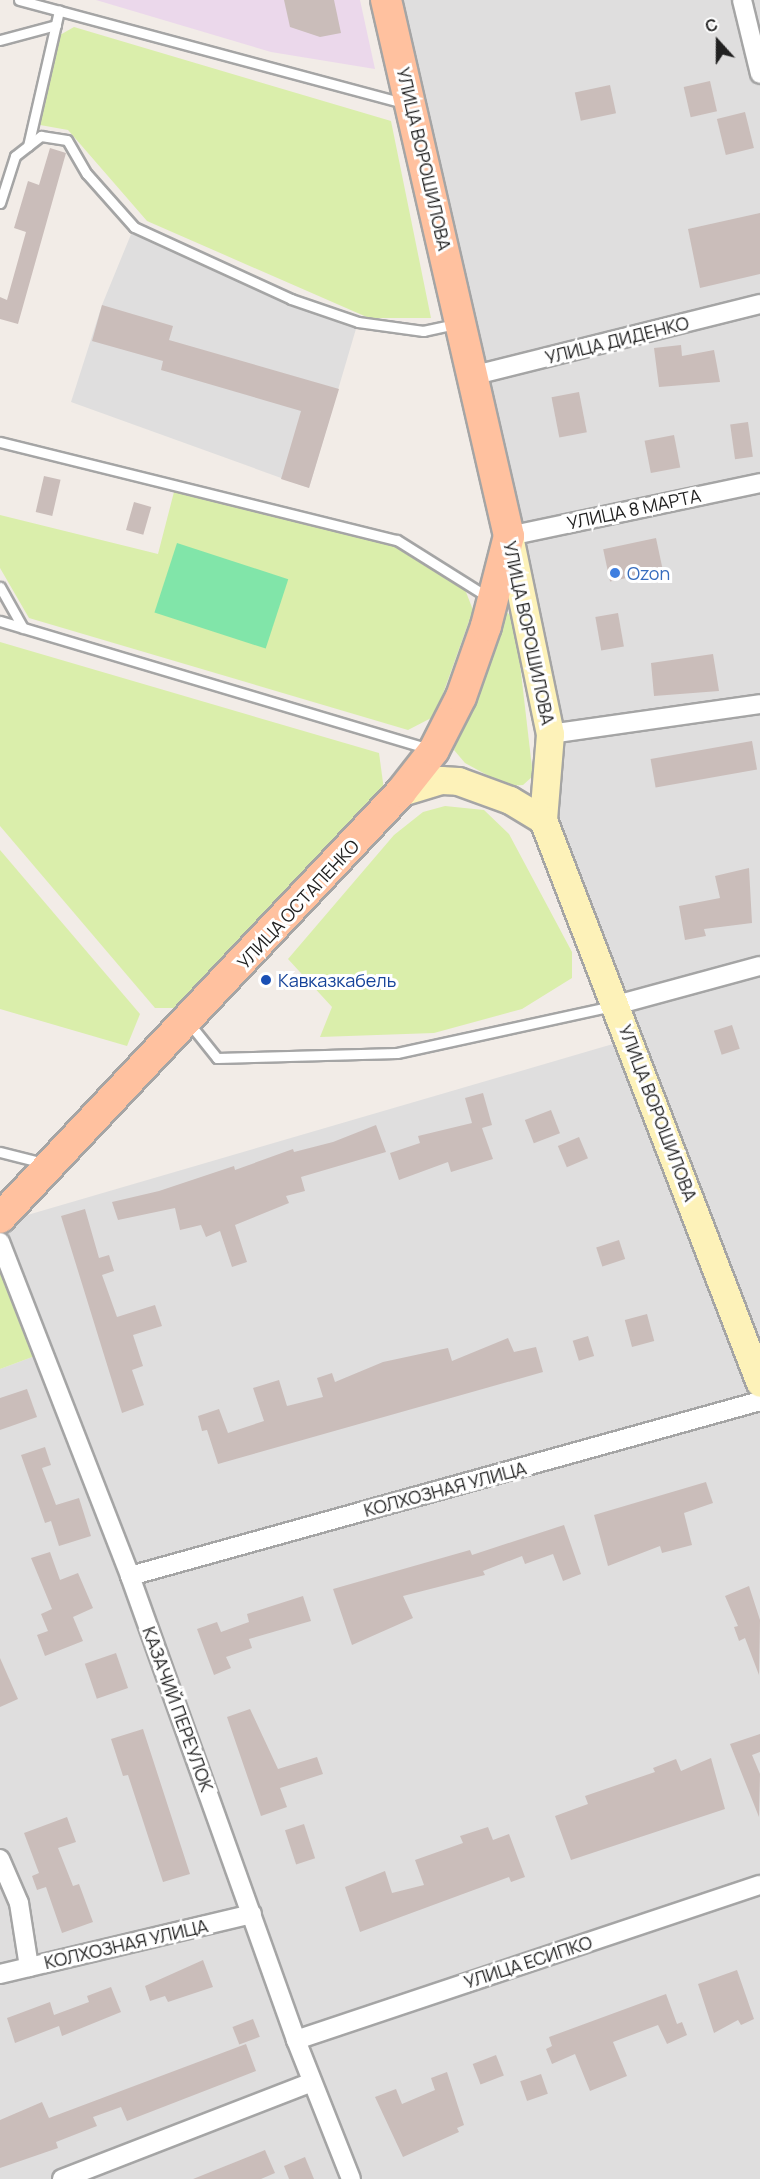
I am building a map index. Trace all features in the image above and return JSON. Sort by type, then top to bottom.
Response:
[{"type":"main road","name":"УЛИЦА ВОРОШИЛОВА","points":[[386,0],[475,375],[550,734],[543,820],[760,1383]]},
{"type":"main road","name":"УЛИЦА ОСТАПЕНКО","points":[[0,1218],[188,1021],[401,792],[434,750],[461,697],[493,600],[509,536]]},
{"type":"main road","points":[[401,792],[441,780],[458,781],[510,800],[543,820]]},
{"type":"street","points":[[742,0],[760,74]]},
{"type":"street","name":"УЛИЦА ДИДЕНКО","points":[[475,375],[760,304]]},
{"type":"street","name":"УЛИЦА 8 МАРТА","points":[[509,536],[760,483]]},
{"type":"street","points":[[550,734],[760,704]]},
{"type":"street","points":[[616,1005],[760,966]]},
{"type":"street","name":"КАЗАЧИЙ ПЕРЕУЛОК","points":[[0,1242],[130,1576],[296,2040],[351,2179]]},
{"type":"street","name":"КОЛХОЗНАЯ УЛИЦА","points":[[130,1576],[760,1401]]},
{"type":"street","points":[[0,1859],[19,1903],[29,1967]]},
{"type":"street","name":"УЛИЦА ЕСИПКО","points":[[296,2040],[760,1885]]},
{"type":"street","name":"КОЛХОЗНАЯ УЛИЦА","points":[[0,1974],[252,1914]]},
{"type":"street","points":[[62,2179],[312,2082]]},
{"type":"lane","points":[[19,0],[411,105]]},
{"type":"lane","points":[[28,146],[59,11]]},
{"type":"lane","points":[[0,40],[56,25]]},
{"type":"lane","points":[[0,203],[15,156],[42,136],[67,140],[87,174],[134,227],[291,299],[358,322],[423,331],[463,324]]},
{"type":"lane","points":[[0,442],[397,540],[493,600]]},
{"type":"lane","points":[[0,587],[22,628]]},
{"type":"lane","points":[[0,621],[434,750]]},
{"type":"lane","points":[[188,1021],[217,1058],[385,1053],[616,1005]]},
{"type":"lane","points":[[0,1152],[51,1166]]},
{"type":"shaded area","points":[[96,0],[360,0],[375,69],[271,52]]},
{"type":"shaded area","points":[[386,0],[760,0],[760,2179],[0,2179],[0,1369],[43,1353],[0,1242],[0,1223],[630,1039],[543,820],[550,734]]},
{"type":"shaded area","points":[[134,227],[210,263],[358,322],[309,488],[71,402],[102,305]]},
{"type":"green space","points":[[74,27],[391,121],[431,318],[369,318],[147,221],[68,130],[40,125],[60,35]]},
{"type":"green space","points":[[175,488],[385,541],[455,578],[466,592],[473,610],[435,716],[408,730],[29,618],[0,568],[0,515],[158,554]]},
{"type":"green space","points":[[177,543],[288,579],[266,649],[154,612]]},
{"type":"green space","points":[[506,611],[515,621],[533,776],[523,785],[507,786],[465,763],[454,750]]},
{"type":"green space","points":[[0,642],[379,753],[384,790],[181,1008],[155,1008],[0,826]]},
{"type":"green space","points":[[445,806],[484,810],[509,834],[572,952],[572,978],[522,1009],[434,1033],[320,1037],[332,1007],[288,959],[394,835],[423,812]]},
{"type":"green space","points":[[0,850],[140,1014],[127,1046],[0,1009]]},
{"type":"green space","points":[[0,1242],[43,1353],[0,1369]]},
{"type":"building","points":[[284,0],[334,0],[341,33],[320,37],[290,27]]},
{"type":"building","points":[[710,81],[717,111],[691,117],[684,87]]},
{"type":"building","points":[[610,85],[616,113],[581,121],[575,92]]},
{"type":"building","points":[[745,112],[754,148],[726,155],[717,119]]},
{"type":"building","points":[[50,148],[66,153],[18,324],[0,319],[0,297],[7,300],[26,232],[14,228],[28,181],[39,185]]},
{"type":"building","points":[[760,213],[760,274],[700,288],[688,229]]},
{"type":"building","points":[[102,305],[173,326],[169,340],[339,389],[309,488],[281,479],[301,411],[161,370],[163,361],[92,341]]},
{"type":"building","points":[[681,345],[682,356],[714,350],[720,382],[659,387],[654,348]]},
{"type":"building","points":[[579,392],[587,432],[559,438],[552,397]]},
{"type":"building","points":[[748,422],[753,457],[735,459],[730,425]]},
{"type":"building","points":[[674,435],[680,467],[651,473],[645,441]]},
{"type":"building","points":[[44,476],[61,480],[52,516],[36,512]]},
{"type":"building","points":[[134,502],[151,507],[143,535],[126,530]]},
{"type":"building","points":[[656,538],[663,570],[610,582],[603,549]]},
{"type":"building","points":[[618,613],[624,646],[601,650],[595,617]]},
{"type":"building","points":[[713,654],[719,691],[654,696],[651,663]]},
{"type":"building","points":[[752,741],[757,770],[656,787],[651,759]]},
{"type":"building","points":[[749,868],[752,923],[704,929],[706,936],[685,940],[679,906],[720,898],[715,876]]},
{"type":"building","points":[[732,1025],[740,1049],[722,1055],[714,1031]]},
{"type":"building","points":[[483,1093],[492,1125],[482,1128],[493,1159],[451,1172],[448,1162],[399,1180],[390,1153],[420,1143],[418,1136],[472,1123],[465,1098]]},
{"type":"building","points":[[551,1110],[560,1133],[534,1143],[525,1120]]},
{"type":"building","points":[[376,1125],[386,1152],[301,1177],[305,1191],[286,1196],[289,1203],[235,1225],[247,1262],[232,1267],[220,1231],[206,1237],[201,1225],[180,1230],[175,1208],[118,1220],[112,1202],[159,1191],[234,1166],[235,1170],[293,1149],[294,1152],[333,1142]]},
{"type":"building","points":[[579,1137],[588,1158],[567,1167],[558,1146]]},
{"type":"building","points":[[85,1209],[99,1258],[109,1255],[114,1271],[102,1275],[117,1317],[155,1305],[162,1326],[133,1335],[143,1366],[132,1370],[144,1405],[122,1413],[61,1216]]},
{"type":"building","points":[[619,1240],[625,1259],[602,1266],[596,1247]]},
{"type":"building","points":[[647,1314],[654,1341],[632,1347],[625,1320]]},
{"type":"building","points":[[588,1336],[594,1356],[579,1361],[573,1341]]},
{"type":"building","points":[[508,1338],[514,1352],[536,1347],[543,1372],[218,1464],[207,1430],[202,1431],[198,1416],[219,1409],[228,1433],[264,1421],[253,1388],[279,1380],[287,1406],[323,1397],[317,1378],[332,1373],[335,1382],[383,1362],[448,1348],[452,1361]]},
{"type":"building","points":[[27,1389],[37,1417],[0,1430],[0,1398]]},
{"type":"building","points":[[45,1447],[51,1465],[42,1468],[56,1505],[79,1498],[91,1536],[59,1546],[51,1521],[45,1523],[21,1455]]},
{"type":"building","points":[[706,1482],[713,1503],[684,1513],[692,1545],[662,1553],[660,1546],[608,1566],[594,1515]]},
{"type":"building","points":[[564,1525],[581,1574],[563,1581],[553,1554],[525,1564],[522,1556],[483,1571],[485,1575],[403,1596],[413,1618],[352,1645],[333,1589],[470,1550],[472,1555]]},
{"type":"building","points":[[50,1552],[60,1580],[78,1573],[93,1608],[73,1617],[83,1641],[45,1656],[37,1635],[48,1631],[41,1614],[52,1609],[31,1558]]},
{"type":"building","points":[[749,1586],[760,1620],[759,1675],[745,1638],[739,1641],[734,1627],[738,1626],[725,1596]]},
{"type":"building","points":[[303,1596],[311,1621],[249,1639],[252,1648],[226,1657],[231,1668],[214,1675],[197,1629],[217,1622],[221,1632],[249,1622],[247,1614]]},
{"type":"building","points":[[116,1653],[128,1688],[97,1699],[85,1664]]},
{"type":"building","points":[[0,1658],[18,1699],[0,1707]]},
{"type":"building","points":[[250,1709],[278,1769],[317,1757],[323,1774],[280,1788],[287,1807],[261,1816],[227,1717]]},
{"type":"building","points":[[143,1729],[190,1874],[163,1882],[128,1775],[123,1776],[111,1739]]},
{"type":"building","points":[[760,1734],[760,1752],[752,1755],[760,1774],[759,1817],[730,1744]]},
{"type":"building","points":[[711,1758],[725,1809],[571,1860],[555,1816],[588,1804],[585,1796],[655,1772],[653,1768],[676,1759],[681,1771]]},
{"type":"building","points":[[67,1817],[76,1842],[58,1848],[73,1886],[79,1884],[93,1922],[62,1933],[46,1887],[37,1890],[32,1876],[39,1873],[24,1833]]},
{"type":"building","points":[[304,1824],[315,1858],[296,1864],[285,1830]]},
{"type":"building","points":[[488,1827],[493,1840],[509,1834],[525,1877],[511,1882],[509,1877],[360,1932],[345,1887],[385,1871],[392,1893],[424,1885],[415,1860],[463,1843],[460,1836]]},
{"type":"building","points":[[203,1960],[213,1987],[168,2002],[165,1996],[150,2001],[145,1986]]},
{"type":"building","points":[[737,1970],[754,2019],[741,2025],[738,2020],[714,2033],[698,1984]]},
{"type":"building","points":[[111,1987],[121,2012],[62,2036],[59,2026],[15,2043],[7,2018],[50,2002],[54,2015],[89,2002],[87,1996]]},
{"type":"building","points":[[666,1994],[677,2024],[682,2022],[687,2035],[667,2044],[658,2025],[613,2042],[627,2076],[590,2091],[575,2054],[552,2064],[546,2049],[552,2046],[549,2037]]},
{"type":"building","points":[[253,2019],[260,2037],[239,2045],[232,2027]]},
{"type":"building","points":[[246,2044],[256,2071],[127,2121],[121,2107],[93,2117],[97,2126],[56,2142],[58,2148],[0,2168],[0,2120],[42,2102],[49,2118]]},
{"type":"building","points":[[496,2055],[504,2076],[481,2084],[473,2064]]},
{"type":"building","points":[[447,2072],[464,2125],[457,2128],[459,2132],[403,2157],[375,2097],[396,2089],[402,2104],[435,2090],[431,2078]]},
{"type":"building","points":[[541,2074],[548,2094],[527,2101],[520,2081]]},
{"type":"building","points":[[265,2150],[275,2173],[261,2179],[193,2179]]},
{"type":"building","points":[[305,2157],[314,2179],[289,2179],[284,2166]]},
{"type":"place","name":"Ozon","points":[[615,573]]},
{"type":"place","name":"Кавказкабель","points":[[266,980]]}]
